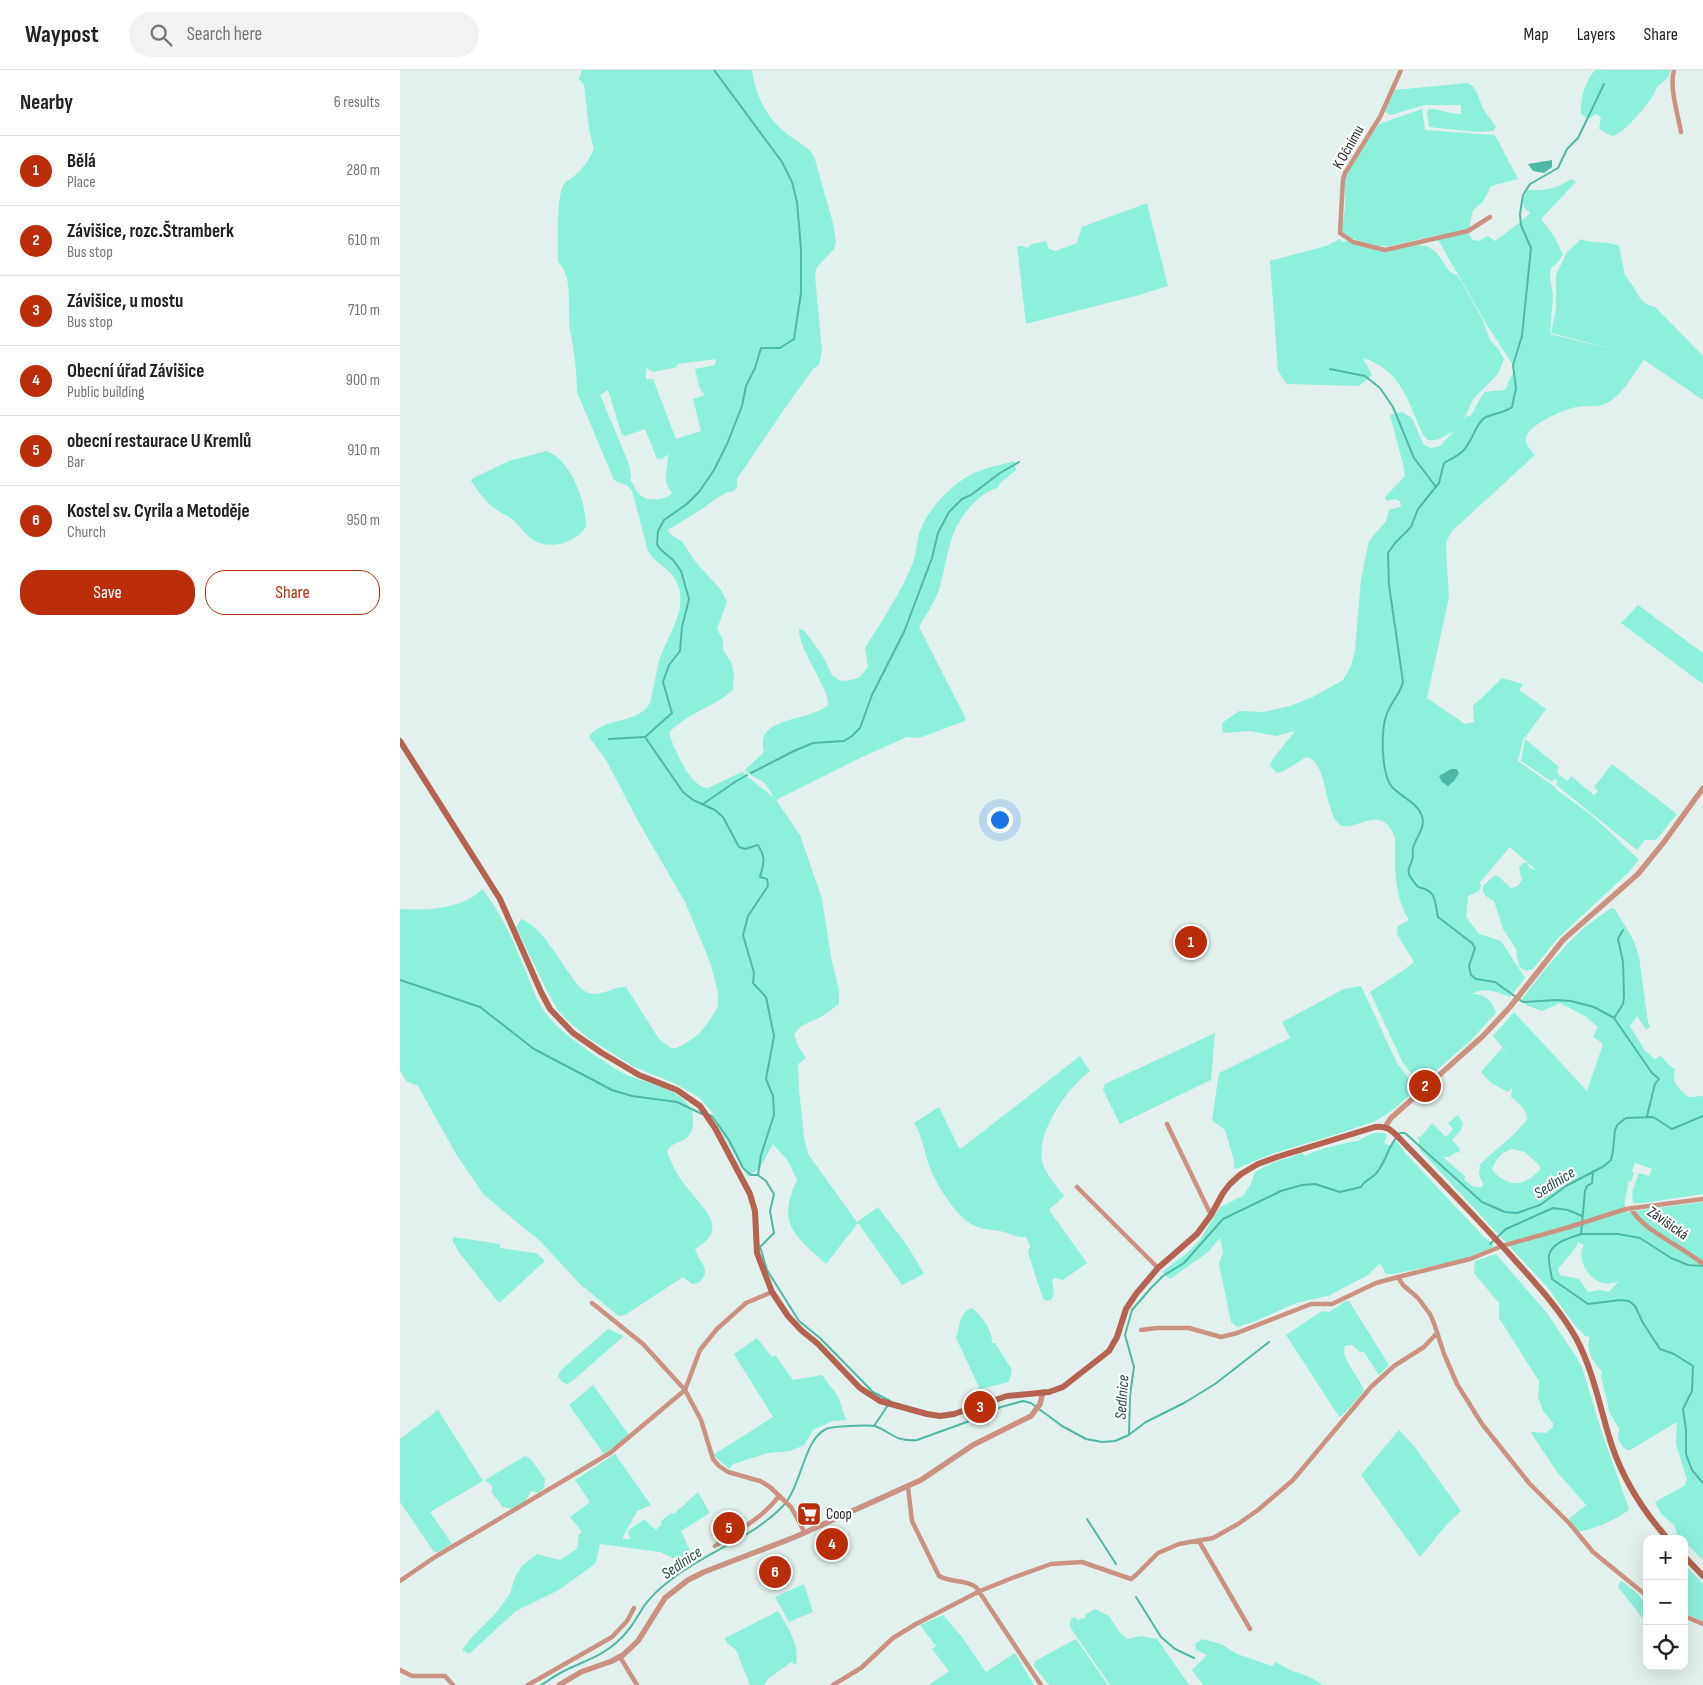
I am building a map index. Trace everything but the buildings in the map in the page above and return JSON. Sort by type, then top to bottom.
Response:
[{"type":"main road","points":[[400,741],[500,899],[541,992],[554,1012],[574,1033],[602,1053],[639,1075],[677,1090],[694,1100],[708,1116],[752,1199],[756,1218],[757,1254],[772,1292],[793,1322],[851,1380],[868,1394],[888,1404],[940,1416],[954,1414],[1007,1396],[1055,1390],[1067,1385],[1109,1351],[1117,1337],[1129,1304],[1140,1288],[1158,1268],[1193,1239],[1211,1215],[1230,1184],[1241,1174],[1258,1164],[1370,1128],[1385,1127],[1401,1140],[1552,1301],[1576,1338],[1591,1373],[1610,1439],[1623,1474],[1642,1506],[1665,1535]]},
{"type":"main road","points":[[1688,1560],[1703,1576]]},
{"type":"street","name":"K Očnímu","points":[[1401,70],[1380,117],[1345,173],[1340,232],[1353,242],[1385,250],[1468,231],[1490,217]]},
{"type":"street","points":[[1674,70],[1672,78],[1673,88],[1681,132]]},
{"type":"street","points":[[1385,1127],[1391,1118],[1483,1036],[1510,1007],[1568,935],[1638,874],[1703,788]]},
{"type":"street","points":[[1167,1124],[1211,1215]]},
{"type":"street","points":[[1077,1187],[1158,1268]]},
{"type":"street","name":"Závišická","points":[[1703,1199],[1631,1208],[1640,1221],[1687,1251],[1703,1264]]},
{"type":"street","points":[[1141,1330],[1189,1328],[1221,1337],[1237,1333],[1311,1304],[1332,1304],[1376,1283],[1470,1259],[1502,1246],[1631,1208]]},
{"type":"street","points":[[1398,1277],[1402,1284],[1418,1298],[1430,1314],[1457,1384],[1482,1424],[1529,1483],[1570,1524],[1593,1552],[1643,1593]]},
{"type":"street","points":[[400,1581],[435,1557],[610,1453],[685,1390],[700,1350],[710,1336],[746,1304],[772,1292]]},
{"type":"street","points":[[592,1303],[643,1344],[685,1390],[701,1420],[713,1460],[728,1472],[760,1481],[770,1487],[791,1507],[805,1533]]},
{"type":"street","points":[[833,1685],[861,1668],[893,1638],[980,1591],[1051,1564],[1082,1562],[1131,1579],[1158,1553],[1179,1544],[1213,1538],[1238,1524],[1293,1480],[1371,1387],[1394,1366],[1424,1347],[1437,1333]]},
{"type":"street","points":[[559,1685],[581,1672],[620,1657],[638,1641],[665,1598],[688,1580],[805,1533],[908,1487],[937,1471],[973,1445],[1015,1425],[1034,1412],[1041,1401],[1043,1392]]},
{"type":"street","points":[[908,1487],[912,1520],[939,1576],[944,1579],[970,1583],[980,1591],[1040,1685]]},
{"type":"street","points":[[715,1546],[758,1518],[781,1497]]},
{"type":"street","points":[[1199,1541],[1250,1629]]},
{"type":"street","points":[[528,1685],[612,1636],[627,1621],[634,1608]]},
{"type":"street","points":[[1688,1618],[1703,1624]]},
{"type":"street","points":[[620,1657],[637,1685]]},
{"type":"street","points":[[400,1670],[412,1676],[445,1676],[453,1685]]},
{"type":"shaded area","points":[[582,70],[752,70],[760,99],[769,115],[782,129],[814,156],[833,223],[836,242],[834,249],[817,267],[815,276],[822,351],[819,365],[814,368],[787,405],[737,479],[737,488],[720,496],[668,530],[671,535],[682,541],[694,560],[721,590],[727,602],[717,629],[723,640],[723,650],[731,662],[734,675],[733,690],[683,721],[669,733],[684,766],[695,782],[708,788],[742,772],[774,798],[760,779],[745,770],[764,752],[763,740],[767,732],[785,721],[820,710],[828,705],[824,689],[803,647],[799,629],[804,630],[822,655],[832,675],[839,680],[845,681],[859,678],[868,667],[865,648],[907,576],[914,561],[920,531],[929,513],[942,497],[958,483],[974,473],[1014,461],[1016,470],[1000,483],[998,488],[993,489],[978,499],[960,520],[951,541],[939,590],[919,627],[966,719],[965,721],[919,738],[907,737],[776,800],[800,835],[822,899],[831,957],[839,991],[839,1004],[823,1016],[801,1026],[794,1034],[798,1046],[806,1058],[798,1064],[804,1137],[808,1154],[857,1222],[878,1207],[908,1247],[924,1274],[902,1285],[858,1223],[826,1264],[805,1245],[792,1228],[789,1219],[788,1208],[797,1180],[788,1161],[773,1144],[760,1168],[748,1177],[720,1130],[712,1112],[700,1098],[674,1083],[634,1067],[588,1038],[568,1021],[557,1009],[547,991],[516,927],[521,919],[536,929],[550,945],[577,984],[587,992],[598,994],[626,987],[659,1039],[671,1048],[685,1044],[699,1034],[718,1006],[718,992],[710,962],[685,902],[638,821],[606,760],[589,737],[595,730],[603,726],[637,715],[645,710],[650,703],[659,661],[679,612],[680,591],[673,577],[648,551],[632,491],[626,485],[614,480],[577,392],[575,361],[569,322],[568,284],[563,268],[558,262],[558,233],[561,190],[566,182],[583,168],[594,149],[589,129],[584,85],[579,79]],"holes":[[[716,359],[715,365],[695,369],[700,389],[705,395],[693,399],[701,431],[676,439],[653,379],[646,379],[646,368],[653,372],[677,367],[677,364]],[[608,390],[622,435],[625,436],[645,429],[657,459],[661,460],[668,454],[666,479],[672,493],[669,496],[656,500],[642,497],[630,480],[629,464],[600,395]]]},
{"type":"shaded area","points":[[1595,70],[1670,70],[1670,72],[1635,118],[1617,134],[1612,136],[1599,129],[1601,118],[1598,115],[1596,114],[1588,119],[1581,114],[1584,90],[1588,79]]},
{"type":"shaded area","points":[[1467,83],[1475,89],[1483,109],[1496,127],[1493,131],[1476,132],[1429,127],[1427,112],[1429,109],[1461,114],[1461,105],[1424,105],[1391,115],[1385,111],[1395,90]]},
{"type":"shaded area","points":[[1422,109],[1425,130],[1495,135],[1518,179],[1491,186],[1483,202],[1473,210],[1468,233],[1473,240],[1478,241],[1488,236],[1495,241],[1523,220],[1530,213],[1524,207],[1523,200],[1527,190],[1550,189],[1571,179],[1576,182],[1541,219],[1554,236],[1563,255],[1551,268],[1550,278],[1553,295],[1550,334],[1624,352],[1551,333],[1556,308],[1556,275],[1567,252],[1581,239],[1619,246],[1625,275],[1640,298],[1648,305],[1655,307],[1703,356],[1703,400],[1644,360],[1623,390],[1607,403],[1571,408],[1547,418],[1533,428],[1528,433],[1526,443],[1535,455],[1452,531],[1447,540],[1449,597],[1427,698],[1465,724],[1474,722],[1473,706],[1502,678],[1523,684],[1519,690],[1546,709],[1523,740],[1518,761],[1591,815],[1639,859],[1630,871],[1557,939],[1533,969],[1527,971],[1519,967],[1516,949],[1503,929],[1494,901],[1483,892],[1483,886],[1495,875],[1511,888],[1518,886],[1522,880],[1519,868],[1523,863],[1527,863],[1530,868],[1536,870],[1510,847],[1479,881],[1481,886],[1479,891],[1468,896],[1466,917],[1479,934],[1501,941],[1525,978],[1510,997],[1487,990],[1472,994],[1484,996],[1496,1013],[1471,1040],[1420,1085],[1403,1063],[1370,992],[1414,962],[1397,933],[1398,926],[1409,920],[1402,906],[1398,890],[1394,834],[1386,823],[1379,820],[1371,820],[1350,826],[1343,826],[1338,823],[1330,807],[1322,775],[1313,760],[1306,757],[1284,771],[1277,773],[1270,766],[1272,760],[1295,731],[1276,736],[1249,731],[1223,733],[1222,723],[1239,711],[1264,712],[1290,706],[1313,697],[1343,680],[1351,666],[1355,650],[1361,579],[1369,541],[1386,521],[1389,510],[1401,505],[1400,501],[1395,499],[1386,501],[1385,497],[1405,476],[1390,415],[1402,412],[1412,418],[1424,445],[1431,448],[1440,446],[1454,431],[1439,439],[1428,440],[1423,435],[1408,399],[1395,379],[1387,370],[1363,358],[1372,375],[1359,386],[1287,384],[1278,371],[1270,261],[1326,246],[1340,239],[1342,242],[1348,241],[1379,251],[1417,245],[1427,246],[1437,253],[1449,271],[1458,276],[1483,320],[1490,340],[1504,359],[1498,374],[1474,398],[1462,422],[1467,415],[1470,417],[1484,392],[1505,390],[1515,368],[1487,325],[1438,240],[1438,235],[1390,246],[1375,246],[1351,238],[1344,234],[1342,230],[1345,208],[1345,177],[1358,154],[1379,124]]},
{"type":"shaded area","points":[[1552,160],[1552,167],[1544,173],[1533,171],[1528,164]]},
{"type":"shaded area","points":[[1147,203],[1168,286],[1026,324],[1017,246],[1027,248],[1032,244],[1046,241],[1049,249],[1056,251],[1077,243],[1082,227]]},
{"type":"shaded area","points":[[546,451],[563,463],[570,472],[580,494],[586,526],[582,532],[571,540],[549,545],[541,544],[532,539],[511,519],[491,506],[471,481],[473,478],[509,461]]},
{"type":"shaded area","points":[[1638,605],[1703,653],[1703,684],[1621,623]]},
{"type":"shaded area","points":[[1525,739],[1559,767],[1557,771],[1559,775],[1568,781],[1571,776],[1594,795],[1598,791],[1594,787],[1612,764],[1677,814],[1656,840],[1645,840],[1637,850],[1556,785],[1558,782],[1555,779],[1552,782],[1521,761]]},
{"type":"shaded area","points":[[1451,769],[1457,769],[1459,773],[1448,786],[1442,782],[1439,776]]},
{"type":"shaded area","points":[[482,889],[505,924],[532,987],[549,1018],[570,1037],[605,1062],[630,1076],[677,1094],[691,1110],[693,1116],[692,1130],[686,1139],[674,1144],[667,1151],[677,1173],[705,1209],[712,1225],[711,1233],[706,1241],[695,1249],[705,1270],[705,1274],[699,1283],[692,1284],[683,1277],[625,1315],[619,1316],[581,1285],[539,1240],[484,1195],[456,1154],[418,1086],[406,1081],[400,1070],[400,909],[421,910],[455,905],[474,896]]},
{"type":"shaded area","points":[[1611,908],[1615,909],[1634,941],[1639,957],[1650,1027],[1646,1030],[1637,1016],[1630,1026],[1645,1051],[1655,1059],[1661,1056],[1675,1069],[1675,1082],[1682,1092],[1689,1097],[1703,1096],[1703,1194],[1634,1203],[1632,1195],[1639,1173],[1649,1176],[1652,1169],[1635,1163],[1631,1182],[1628,1181],[1625,1208],[1626,1212],[1703,1202],[1703,1560],[1688,1545],[1688,1535],[1678,1535],[1674,1525],[1661,1514],[1655,1502],[1684,1486],[1687,1480],[1676,1444],[1677,1422],[1630,1450],[1623,1447],[1618,1439],[1619,1428],[1610,1414],[1601,1376],[1602,1371],[1593,1360],[1589,1351],[1590,1337],[1585,1336],[1573,1323],[1548,1288],[1420,1150],[1418,1136],[1421,1137],[1432,1123],[1446,1137],[1453,1129],[1448,1123],[1458,1115],[1463,1123],[1461,1130],[1452,1140],[1459,1147],[1460,1153],[1456,1152],[1449,1157],[1443,1157],[1466,1177],[1464,1179],[1470,1184],[1482,1187],[1483,1183],[1479,1173],[1481,1168],[1479,1165],[1527,1120],[1527,1116],[1520,1104],[1511,1097],[1512,1088],[1508,1092],[1491,1083],[1481,1072],[1502,1048],[1512,1059],[1493,1036],[1514,1012],[1587,1091],[1602,1047],[1602,1043],[1593,1037],[1597,1028],[1599,1028],[1585,1016],[1560,1003],[1542,1011],[1526,1005],[1522,999],[1571,940]],"holes":[[[1508,1150],[1525,1152],[1540,1166],[1540,1170],[1528,1180],[1520,1183],[1510,1182],[1499,1177],[1492,1169],[1497,1159]],[[1578,1242],[1584,1245],[1581,1255],[1582,1261],[1591,1276],[1605,1283],[1619,1281],[1609,1292],[1600,1290],[1588,1292],[1579,1279],[1560,1275],[1558,1269]]]},
{"type":"shaded area","points":[[1361,986],[1397,1063],[1416,1090],[1390,1112],[1375,1121],[1271,1154],[1236,1169],[1234,1168],[1234,1161],[1225,1130],[1212,1120],[1219,1073],[1290,1038],[1282,1022],[1344,989]]},
{"type":"shaded area","points":[[1215,1033],[1211,1080],[1120,1124],[1103,1090],[1105,1084]]},
{"type":"shaded area","points":[[1080,1056],[1090,1071],[1072,1088],[1056,1111],[1044,1136],[1042,1160],[1048,1174],[1064,1196],[1049,1210],[1087,1263],[1063,1280],[1055,1278],[1052,1280],[1054,1294],[1051,1300],[1047,1301],[1043,1299],[1028,1253],[1030,1246],[1026,1237],[1019,1237],[973,1225],[959,1214],[946,1198],[935,1179],[914,1123],[939,1107],[959,1148],[962,1148]]},
{"type":"shaded area","points":[[1374,1133],[1384,1133],[1387,1135],[1384,1143],[1390,1146],[1394,1141],[1398,1143],[1485,1238],[1493,1244],[1493,1247],[1461,1260],[1393,1274],[1386,1274],[1380,1263],[1368,1275],[1328,1296],[1296,1303],[1256,1321],[1237,1327],[1231,1322],[1219,1264],[1223,1252],[1220,1238],[1207,1253],[1170,1279],[1162,1272],[1187,1253],[1200,1240],[1220,1207],[1243,1196],[1251,1184],[1255,1172],[1270,1164],[1302,1153],[1305,1156],[1348,1142],[1359,1141]]},
{"type":"shaded area","points":[[453,1237],[500,1244],[500,1248],[535,1253],[545,1261],[499,1303],[458,1251],[453,1242]]},
{"type":"shaded area","points":[[1496,1254],[1547,1313],[1583,1370],[1601,1430],[1629,1509],[1620,1516],[1597,1527],[1578,1531],[1569,1519],[1586,1505],[1557,1472],[1531,1433],[1546,1433],[1553,1427],[1553,1423],[1543,1411],[1538,1397],[1539,1381],[1499,1318],[1499,1303],[1474,1273],[1475,1261]]},
{"type":"shaded area","points":[[1349,1301],[1389,1365],[1379,1375],[1364,1352],[1360,1352],[1352,1345],[1345,1346],[1345,1357],[1364,1391],[1342,1416],[1339,1416],[1286,1335],[1322,1311],[1329,1312]]},
{"type":"shaded area","points":[[971,1308],[986,1323],[991,1334],[992,1343],[995,1343],[1012,1370],[1009,1382],[980,1389],[956,1338],[964,1313]]},
{"type":"shaded area","points":[[608,1329],[624,1336],[571,1382],[567,1384],[562,1382],[558,1376],[561,1370]]},
{"type":"shaded area","points":[[757,1338],[772,1357],[775,1355],[793,1380],[822,1375],[838,1396],[846,1420],[833,1421],[813,1430],[804,1445],[790,1451],[768,1453],[733,1464],[729,1469],[713,1455],[773,1417],[734,1354]]},
{"type":"shaded area","points":[[593,1385],[629,1435],[604,1454],[569,1405]]},
{"type":"shaded area","points":[[438,1410],[483,1481],[430,1512],[452,1544],[438,1552],[434,1552],[400,1502],[400,1439]]},
{"type":"shaded area","points":[[1399,1430],[1414,1446],[1461,1511],[1448,1523],[1420,1557],[1361,1475]]},
{"type":"shaded area","points":[[615,1454],[651,1505],[637,1511],[622,1539],[631,1539],[628,1534],[629,1530],[644,1519],[656,1530],[662,1524],[660,1522],[671,1513],[674,1514],[698,1492],[710,1513],[681,1531],[692,1555],[685,1558],[682,1562],[660,1552],[600,1544],[596,1563],[559,1590],[516,1611],[469,1654],[462,1650],[496,1613],[510,1594],[515,1577],[521,1567],[537,1554],[560,1560],[577,1549],[579,1534],[582,1532],[570,1517],[590,1502],[575,1480]]},
{"type":"shaded area","points":[[525,1456],[531,1459],[545,1479],[544,1488],[538,1493],[531,1491],[525,1502],[513,1509],[503,1507],[492,1493],[492,1486],[485,1480]]},
{"type":"shaded area","points":[[1688,1568],[1703,1584],[1703,1621],[1688,1615]]},
{"type":"shaded area","points":[[1622,1581],[1638,1594],[1643,1601],[1643,1619],[1618,1587]]},
{"type":"shaded area","points":[[804,1584],[813,1612],[789,1622],[775,1597]]},
{"type":"shaded area","points":[[1095,1609],[1109,1616],[1120,1633],[1127,1639],[1141,1636],[1157,1639],[1189,1685],[1110,1685],[1070,1627],[1071,1619],[1075,1617],[1078,1620],[1083,1619],[1086,1617],[1085,1615]]},
{"type":"shaded area","points":[[778,1611],[795,1643],[796,1665],[791,1662],[768,1679],[764,1685],[750,1685],[736,1650],[727,1643],[725,1638]]},
{"type":"shaded area","points":[[943,1615],[962,1637],[986,1672],[1015,1653],[1034,1685],[929,1685],[949,1671],[932,1649],[936,1646],[920,1625]]},
{"type":"shaded area","points":[[1076,1639],[1108,1685],[1049,1685],[1034,1666],[1035,1661]]},
{"type":"shaded area","points":[[1202,1639],[1221,1644],[1237,1654],[1272,1666],[1276,1662],[1323,1685],[1203,1685],[1192,1670],[1207,1655],[1196,1650],[1195,1644]]},
{"type":"waterway","points":[[714,70],[782,162],[792,182],[797,202],[801,249],[801,293],[794,339],[780,348],[761,348],[755,368],[746,386],[742,406],[714,470],[699,492],[687,504],[664,520],[658,531],[657,544],[681,571],[689,599],[682,627],[680,651],[669,665],[663,682],[672,713],[645,737],[683,792],[693,800],[715,810],[723,817],[739,847],[745,849],[758,845],[763,857],[760,877],[767,879],[768,886],[748,916],[743,935],[754,973],[753,983],[766,997],[774,1036],[766,1079],[773,1096],[774,1115],[761,1155],[758,1175],[766,1181],[774,1194],[770,1211],[774,1233],[760,1247],[767,1270],[799,1321],[820,1338],[873,1392],[890,1401]]},
{"type":"waterway","points":[[1604,84],[1578,138],[1567,149],[1558,168],[1530,184],[1523,195],[1520,214],[1521,225],[1531,248],[1522,336],[1513,365],[1516,388],[1512,407],[1483,419],[1464,450],[1444,463],[1439,483],[1418,509],[1411,527],[1388,553],[1389,585],[1403,682],[1384,723],[1383,753],[1388,781],[1396,791],[1413,803],[1422,816],[1423,825],[1414,845],[1413,859],[1408,870],[1411,879],[1418,887],[1432,894],[1438,917],[1472,943],[1475,948],[1469,966],[1471,975],[1476,979],[1495,982],[1523,1002],[1571,1001],[1594,1007],[1614,1018],[1652,1073],[1659,1079],[1655,1084],[1647,1116]]},
{"type":"waterway","points":[[1330,369],[1365,376],[1380,388],[1393,407],[1414,458],[1436,487]]},
{"type":"waterway","points":[[751,773],[813,743],[844,741],[860,728],[872,695],[904,632],[932,558],[938,533],[949,512],[962,499],[971,495],[1000,473],[1019,462]]},
{"type":"waterway","points":[[609,739],[644,737]]},
{"type":"waterway","points":[[703,804],[747,775]]},
{"type":"waterway","points":[[1614,1018],[1623,1004],[1624,996],[1623,962],[1618,939],[1623,930]]},
{"type":"waterway","points":[[400,980],[480,1007],[534,1049],[612,1090],[632,1096],[677,1102],[702,1114]]},
{"type":"waterway","points":[[709,1115],[712,1116],[729,1140],[743,1168],[751,1175],[758,1175]]},
{"type":"waterway","name":"Sedlnice","points":[[541,1685],[611,1647],[625,1634],[646,1603],[665,1584],[696,1562],[756,1528],[782,1507],[794,1488],[812,1443],[826,1429],[842,1426],[875,1426],[904,1440],[917,1440],[975,1419],[1001,1407],[1023,1401],[1031,1403],[1062,1426],[1086,1439],[1102,1442],[1115,1441],[1129,1435],[1130,1395],[1134,1367],[1125,1335],[1132,1310],[1163,1276],[1184,1263],[1223,1219],[1281,1191],[1302,1185],[1315,1184],[1340,1192],[1361,1187],[1378,1171],[1392,1143],[1400,1133],[1405,1133],[1482,1202],[1505,1212],[1517,1213],[1540,1205],[1566,1186],[1604,1166],[1611,1160],[1615,1130],[1618,1124],[1626,1118],[1653,1117],[1672,1129],[1703,1116]]},
{"type":"waterway","points":[[1593,1171],[1592,1183],[1587,1186],[1585,1191],[1581,1234],[1558,1244],[1549,1255],[1552,1279],[1588,1304],[1621,1300],[1629,1301],[1635,1306],[1643,1323],[1660,1349],[1674,1354],[1693,1366],[1692,1391],[1683,1409],[1686,1430],[1686,1454],[1692,1470],[1703,1483]]},
{"type":"waterway","points":[[1490,1244],[1506,1229],[1553,1208],[1568,1210],[1582,1216]]},
{"type":"waterway","points":[[1581,1234],[1618,1234],[1640,1238],[1671,1258],[1688,1265],[1703,1266]]},
{"type":"waterway","points":[[1130,1434],[1146,1422],[1184,1403],[1215,1384],[1269,1342]]},
{"type":"waterway","points":[[874,1426],[888,1405]]},
{"type":"waterway","points":[[1087,1519],[1116,1564]]},
{"type":"waterway","points":[[1136,1597],[1161,1637],[1175,1649],[1194,1658]]},
{"type":"place","name":"Bělá","points":[[1191,942]]},
{"type":"place","name":"Závišice, rozc.Štramberk","points":[[1425,1086]]},
{"type":"place","name":"Závišice, u mostu","points":[[980,1407]]},
{"type":"place","name":"Coop","points":[[809,1514]]},
{"type":"place","name":"obecní restaurace U Kremlů","points":[[729,1528]]},
{"type":"place","name":"Obecní úřad Závišice","points":[[832,1544]]},
{"type":"place","name":"Kostel sv. Cyrila a Metoděje","points":[[775,1572]]}]
